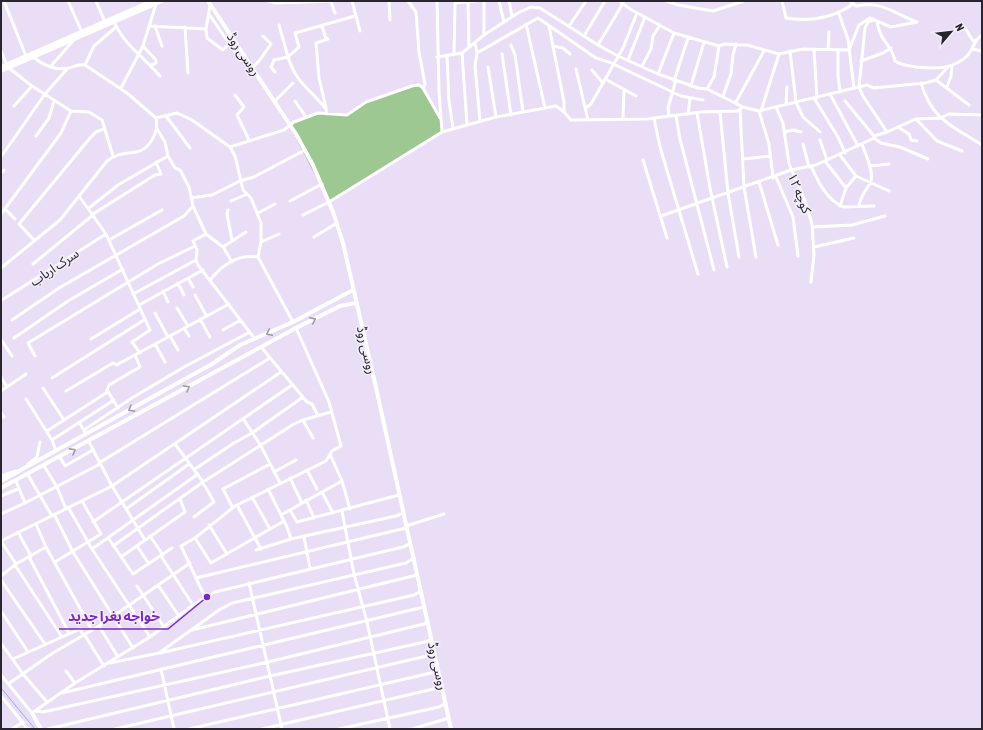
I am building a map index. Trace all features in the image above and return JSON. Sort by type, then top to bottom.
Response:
[{"type":"main road","points":[[1,67],[33,57],[74,38],[82,32],[147,2],[162,1]]},
{"type":"main road","points":[[1,71],[26,56],[114,22],[154,2]]},
{"type":"main road","name":"روسی روڈ","points":[[209,2],[253,67],[305,150],[322,184],[337,223],[418,575],[451,729]]},
{"type":"main road","points":[[1,481],[212,364],[230,351],[293,322],[353,290]]},
{"type":"main road","points":[[1,488],[89,442],[296,328],[340,306],[356,303]]},
{"type":"main road","points":[[150,399],[154,406]]},
{"type":"main road","points":[[34,712],[41,729]]},
{"type":"street","points":[[4,1],[26,56]]},
{"type":"street","points":[[68,1],[82,32]]},
{"type":"street","points":[[96,1],[105,22]]},
{"type":"street","points":[[268,1],[276,4],[332,1],[335,13]]},
{"type":"street","points":[[352,1],[360,31]]},
{"type":"street","points":[[389,1],[390,20]]},
{"type":"street","points":[[408,1],[416,12],[419,52],[425,84],[423,88]]},
{"type":"street","points":[[437,1],[437,57],[442,132]]},
{"type":"street","points":[[454,55],[455,3],[477,1]]},
{"type":"street","points":[[484,1],[484,35]]},
{"type":"street","points":[[499,1],[504,22]]},
{"type":"street","points":[[509,1],[512,16]]},
{"type":"street","points":[[570,26],[586,1]]},
{"type":"street","points":[[584,36],[605,1]]},
{"type":"street","points":[[598,45],[615,19],[622,4],[620,1]]},
{"type":"street","points":[[620,1],[674,33],[719,46],[725,44],[747,45],[779,54],[790,51],[814,49],[849,50]]},
{"type":"street","points":[[666,1],[678,5],[713,11],[744,1]]},
{"type":"street","points":[[727,1],[728,6]]},
{"type":"street","points":[[782,1],[786,18],[814,19],[839,14],[854,4]]},
{"type":"street","points":[[849,50],[862,22],[870,18],[891,27],[917,22],[882,6],[868,4],[856,6],[850,1]]},
{"type":"street","points":[[121,88],[143,46],[154,2]]},
{"type":"street","points":[[209,2],[209,14],[206,29],[207,38],[222,50],[229,44]]},
{"type":"street","points":[[468,3],[469,48]]},
{"type":"street","points":[[437,57],[454,55],[462,52],[512,16],[530,7],[540,8],[618,56],[658,74],[691,86],[707,89],[736,102],[742,108],[760,111],[867,85],[874,88],[936,80],[950,66],[967,56],[973,49],[976,40],[982,35]]},
{"type":"street","points":[[586,108],[590,104],[618,56],[637,12]]},
{"type":"street","points":[[209,14],[239,58]]},
{"type":"street","points":[[839,14],[849,50],[854,88]]},
{"type":"street","points":[[275,72],[271,67],[274,60],[288,56],[299,47],[294,32],[322,26],[355,16]]},
{"type":"street","points":[[628,60],[644,16]]},
{"type":"street","points":[[477,53],[538,18],[585,52],[690,99],[703,100]]},
{"type":"street","points":[[876,21],[882,38],[891,48],[895,61],[898,63],[935,69],[950,66]]},
{"type":"street","points":[[876,21],[868,22],[865,28],[859,87],[863,96],[888,132]]},
{"type":"street","points":[[114,22],[128,46],[139,54],[160,76]]},
{"type":"street","points":[[279,24],[288,56],[297,80],[326,109]]},
{"type":"street","points":[[526,24],[545,108]]},
{"type":"street","points":[[642,66],[651,49],[653,36],[660,25]]},
{"type":"street","points":[[149,26],[206,29]]},
{"type":"street","points":[[155,26],[162,46]]},
{"type":"street","points":[[322,26],[327,39],[316,43],[319,78],[327,114]]},
{"type":"street","points":[[549,26],[564,102],[564,112]]},
{"type":"street","points":[[85,65],[94,46],[116,27]]},
{"type":"street","points":[[185,27],[188,73]]},
{"type":"street","points":[[965,28],[973,41],[976,40]]},
{"type":"street","points":[[828,50],[829,32]]},
{"type":"street","points":[[658,74],[674,33]]},
{"type":"street","points":[[253,67],[271,44],[263,36]]},
{"type":"street","points":[[50,67],[74,38]]},
{"type":"street","points":[[669,116],[668,108],[672,91],[688,38]]},
{"type":"street","points":[[691,86],[704,42]]},
{"type":"street","points":[[475,43],[477,53],[475,66],[480,121]]},
{"type":"street","points":[[723,96],[731,74],[736,44]]},
{"type":"street","points":[[511,45],[515,55],[524,112]]},
{"type":"street","points":[[143,46],[156,60],[156,63],[150,65]]},
{"type":"street","points":[[554,46],[563,48],[570,54]]},
{"type":"street","points":[[707,89],[714,77],[719,46]]},
{"type":"street","points":[[861,61],[884,53],[891,48]]},
{"type":"street","points":[[814,49],[816,98],[845,152]]},
{"type":"street","points":[[973,49],[982,52]]},
{"type":"street","points":[[838,50],[840,92]]},
{"type":"street","points":[[1,51],[8,66],[32,86],[72,111],[84,113],[89,112],[102,120],[113,156]]},
{"type":"street","points":[[736,102],[764,51]]},
{"type":"street","points":[[790,51],[796,102],[803,116],[820,132]]},
{"type":"street","points":[[462,52],[467,125]]},
{"type":"street","points":[[502,54],[511,115]]},
{"type":"street","points":[[779,54],[760,111],[769,144],[774,178],[793,218],[798,256]]},
{"type":"street","points":[[447,56],[449,101],[453,128]]},
{"type":"street","points":[[33,57],[50,67],[68,68],[79,64],[85,65],[121,88],[144,106],[156,118],[157,129],[165,142],[168,156],[175,168],[180,170],[189,187],[193,206],[206,234],[223,247],[232,262]]},
{"type":"street","points":[[488,66],[496,117]]},
{"type":"street","points":[[947,87],[951,76],[950,66]]},
{"type":"street","points":[[1,157],[45,94],[68,68]]},
{"type":"street","points":[[576,69],[588,120]]},
{"type":"street","points":[[592,70],[604,80],[636,96]]},
{"type":"street","points":[[936,80],[969,105]]},
{"type":"street","points":[[274,101],[294,83]]},
{"type":"street","points":[[921,83],[932,109],[949,125],[982,145]]},
{"type":"street","points":[[230,147],[284,130],[289,125],[318,113],[344,116],[366,102],[384,94],[419,85],[423,88],[440,118]]},
{"type":"street","points":[[14,106],[32,86]]},
{"type":"street","points":[[786,104],[787,88]]},
{"type":"street","points":[[623,118],[624,90]]},
{"type":"street","points":[[830,94],[858,146]]},
{"type":"street","points":[[235,95],[244,107],[237,115],[249,140]]},
{"type":"street","points":[[688,114],[690,99]]},
{"type":"street","points":[[36,136],[48,118],[54,101]]},
{"type":"street","points":[[295,101],[306,117]]},
{"type":"street","points":[[845,101],[874,137],[882,143],[900,147],[928,159]]},
{"type":"street","points":[[303,215],[329,202],[442,132],[496,117],[556,106],[571,120],[654,118],[697,113],[737,111],[742,108]]},
{"type":"street","name":"کوچه ۱۲","points":[[776,107],[784,132],[791,170],[804,198],[813,227],[814,247],[811,282]]},
{"type":"street","points":[[742,108],[742,159],[744,187],[756,257]]},
{"type":"street","points":[[1,214],[61,133],[72,111]]},
{"type":"street","points":[[720,112],[728,193],[739,258]]},
{"type":"street","points":[[156,118],[161,115],[166,116],[176,113],[192,120],[230,147],[235,156],[243,190],[251,198],[261,223],[261,242],[258,257],[293,322]]},
{"type":"street","points":[[697,113],[712,199],[727,267]]},
{"type":"street","points":[[661,216],[774,178],[791,170],[810,167],[826,161],[874,137],[916,119],[941,118],[949,114],[982,115]]},
{"type":"street","points":[[166,116],[190,148]]},
{"type":"street","points":[[676,116],[680,139],[714,270]]},
{"type":"street","points":[[654,118],[660,147],[671,179],[678,210],[698,274]]},
{"type":"street","points":[[916,119],[937,142],[962,151]]},
{"type":"street","points":[[898,127],[909,134],[910,139],[917,141]]},
{"type":"street","points":[[34,240],[20,224],[90,138],[96,132],[104,129]]},
{"type":"street","points":[[1,268],[60,220],[100,169],[113,156],[137,152],[145,148],[157,129]]},
{"type":"street","points":[[784,132],[793,130],[801,132]]},
{"type":"street","points":[[820,140],[826,161],[846,188]]},
{"type":"street","points":[[803,144],[810,167],[824,190],[840,206],[874,206]]},
{"type":"street","points":[[859,206],[860,200],[870,182],[870,166],[862,144]]},
{"type":"street","points":[[191,198],[212,195],[240,181],[266,172],[305,150]]},
{"type":"street","points":[[840,155],[856,176],[889,191]]},
{"type":"street","points":[[89,208],[118,185],[168,156]]},
{"type":"street","points":[[742,159],[770,156]]},
{"type":"street","points":[[643,160],[668,238]]},
{"type":"street","points":[[33,264],[93,214],[156,175],[161,174],[156,162]]},
{"type":"street","points":[[870,166],[889,164]]},
{"type":"street","points":[[1,173],[4,170]]},
{"type":"street","points":[[840,206],[846,188],[856,176]]},
{"type":"street","points":[[759,182],[778,245]]},
{"type":"street","points":[[290,201],[322,184]]},
{"type":"street","points":[[231,201],[247,194]]},
{"type":"street","points":[[79,196],[89,208],[106,234],[150,331],[132,342],[140,353]]},
{"type":"street","points":[[258,213],[275,204]]},
{"type":"street","points":[[12,320],[32,305],[116,254],[184,216],[193,206]]},
{"type":"street","points":[[5,209],[15,219]]},
{"type":"street","points":[[109,240],[162,210]]},
{"type":"street","points":[[228,210],[232,240]]},
{"type":"street","points":[[813,227],[852,225],[885,216]]},
{"type":"street","points":[[314,237],[337,223]]},
{"type":"street","points":[[223,247],[246,232]]},
{"type":"street","name":"سرک ارباب","points":[[2,300],[106,234]]},
{"type":"street","points":[[206,234],[193,240],[198,254],[196,260],[198,265],[211,279],[255,339]]},
{"type":"street","points":[[261,242],[279,234]]},
{"type":"street","points":[[814,247],[854,238]]},
{"type":"street","points":[[35,356],[28,343],[158,264],[195,246]]},
{"type":"street","points":[[211,279],[221,267],[243,256],[258,257]]},
{"type":"street","points":[[133,294],[196,260]]},
{"type":"street","points":[[14,338],[57,308],[123,269]]},
{"type":"street","points":[[91,339],[163,291],[203,270]]},
{"type":"street","points":[[188,278],[193,287]]},
{"type":"street","points":[[178,283],[184,295]]},
{"type":"street","points":[[163,291],[168,302]]},
{"type":"street","points":[[195,295],[206,315]]},
{"type":"street","points":[[66,391],[113,363],[117,365],[206,315],[229,304]]},
{"type":"street","points":[[177,308],[188,326]]},
{"type":"street","points":[[155,313],[178,350]]},
{"type":"street","points":[[200,319],[210,337]]},
{"type":"street","points":[[52,378],[144,320]]},
{"type":"street","points":[[223,330],[241,320]]},
{"type":"street","points":[[184,328],[189,336]]},
{"type":"street","points":[[205,597],[180,546],[195,538],[209,525],[237,505],[326,461],[335,449],[341,446],[336,423],[331,412],[329,402],[296,328]]},
{"type":"street","points":[[84,430],[184,367],[250,332]]},
{"type":"street","points":[[2,343],[12,356]]},
{"type":"street","points":[[155,344],[165,362]]},
{"type":"street","points":[[261,348],[302,397],[312,404],[318,416]]},
{"type":"street","points":[[47,431],[106,393],[109,385],[140,367],[135,355]]},
{"type":"street","points":[[1,514],[57,487],[100,463],[270,358]]},
{"type":"street","points":[[62,637],[1,541],[112,486],[281,372]]},
{"type":"street","points":[[1,391],[26,374]]},
{"type":"street","points":[[1,377],[7,387]]},
{"type":"street","points":[[94,522],[185,458],[244,420],[292,384]]},
{"type":"street","points":[[43,388],[64,420]]},
{"type":"street","points":[[107,390],[118,408]]},
{"type":"street","points":[[195,469],[234,442],[252,434],[302,397]]},
{"type":"street","points":[[26,400],[47,431],[56,451]]},
{"type":"street","points":[[52,440],[114,400]]},
{"type":"street","points":[[114,546],[203,483],[303,420],[331,412]]},
{"type":"street","points":[[1,413],[4,417]]},
{"type":"street","points":[[244,420],[261,446],[280,483]]},
{"type":"street","points":[[303,420],[313,438]]},
{"type":"street","points":[[79,422],[86,434]]},
{"type":"street","points":[[1,476],[22,468],[37,457],[40,442]]},
{"type":"street","points":[[89,442],[112,486],[145,540]]},
{"type":"street","points":[[175,444],[195,469],[214,502],[194,517]]},
{"type":"street","points":[[60,457],[65,466],[93,450]]},
{"type":"street","points":[[330,454],[342,481],[350,509]]},
{"type":"street","points":[[274,472],[296,460]]},
{"type":"street","points":[[126,509],[190,464]]},
{"type":"street","points":[[233,508],[223,489],[270,464]]},
{"type":"street","points":[[44,466],[92,549],[150,637]]},
{"type":"street","points":[[307,470],[317,489]]},
{"type":"street","points":[[92,549],[134,521],[198,474]]},
{"type":"street","points":[[28,475],[53,515],[73,552],[133,648]]},
{"type":"street","points":[[290,478],[302,503]]},
{"type":"street","points":[[16,481],[25,503]]},
{"type":"street","points":[[281,515],[342,481]]},
{"type":"street","points":[[1,496],[18,489]]},
{"type":"street","points":[[268,489],[284,521],[291,540]]},
{"type":"street","points":[[322,492],[333,513]]},
{"type":"street","points":[[290,510],[297,522],[399,495]]},
{"type":"street","points":[[252,497],[270,529]]},
{"type":"street","points":[[121,557],[185,512],[180,499]]},
{"type":"street","points":[[55,562],[101,534],[82,500]]},
{"type":"street","points":[[306,500],[314,518]]},
{"type":"street","points":[[237,505],[261,549]]},
{"type":"street","points":[[342,511],[354,574],[367,622],[390,729]]},
{"type":"street","points":[[256,550],[291,540],[396,516],[403,512]]},
{"type":"street","points":[[196,578],[349,543],[406,527],[444,514]]},
{"type":"street","points":[[195,538],[211,563],[284,521]]},
{"type":"street","points":[[36,524],[46,548],[92,630]]},
{"type":"street","points":[[209,525],[227,554]]},
{"type":"street","points":[[18,532],[31,556],[30,559],[69,633]]},
{"type":"street","points":[[150,536],[172,575],[193,605]]},
{"type":"street","points":[[304,537],[310,568]]},
{"type":"street","points":[[109,538],[133,574],[172,548]]},
{"type":"street","points":[[34,712],[75,683],[150,637],[205,597],[226,588],[410,544]]},
{"type":"street","points":[[137,546],[149,564]]},
{"type":"street","points":[[1,576],[16,564],[46,548]]},
{"type":"street","points":[[160,653],[232,603],[406,563],[414,558]]},
{"type":"street","points":[[8,684],[84,634],[99,626],[190,564]]},
{"type":"street","points":[[190,631],[256,614],[358,591],[418,575]]},
{"type":"street","points":[[1,580],[45,644]]},
{"type":"street","points":[[249,583],[282,729]]},
{"type":"street","points":[[158,585],[179,616]]},
{"type":"street","points":[[137,586],[164,627]]},
{"type":"street","points":[[108,663],[160,653],[414,595],[421,591]]},
{"type":"street","points":[[60,694],[367,622],[424,607]]},
{"type":"street","points":[[1,611],[28,652]]},
{"type":"street","points":[[1,675],[34,712],[43,712],[268,662],[428,623]]},
{"type":"street","points":[[99,626],[118,657]]},
{"type":"street","points":[[13,659],[80,629],[104,666]]},
{"type":"street","points":[[48,729],[270,676],[425,642],[431,639]]},
{"type":"street","points":[[1,643],[23,674],[47,702]]},
{"type":"street","points":[[115,729],[377,669],[435,654]]},
{"type":"street","points":[[161,670],[174,729]]},
{"type":"street","points":[[189,729],[381,685],[438,670]]},
{"type":"street","points":[[66,671],[75,683]]},
{"type":"street","points":[[262,729],[384,702],[442,687]]},
{"type":"street","points":[[1,696],[28,729]]},
{"type":"street","points":[[339,729],[439,707],[446,703]]},
{"type":"street","points":[[412,729],[449,718]]},
{"type":"street","points":[[12,729],[22,722]]},
{"type":"green space","points":[[419,85],[440,118],[442,132],[329,202],[289,125],[318,113],[347,115],[366,102]]},
{"type":"waterway","points":[[1,688],[35,729]]},
{"type":"place","name":"خواجه بغرا جدید","points":[[207,597]]}]
